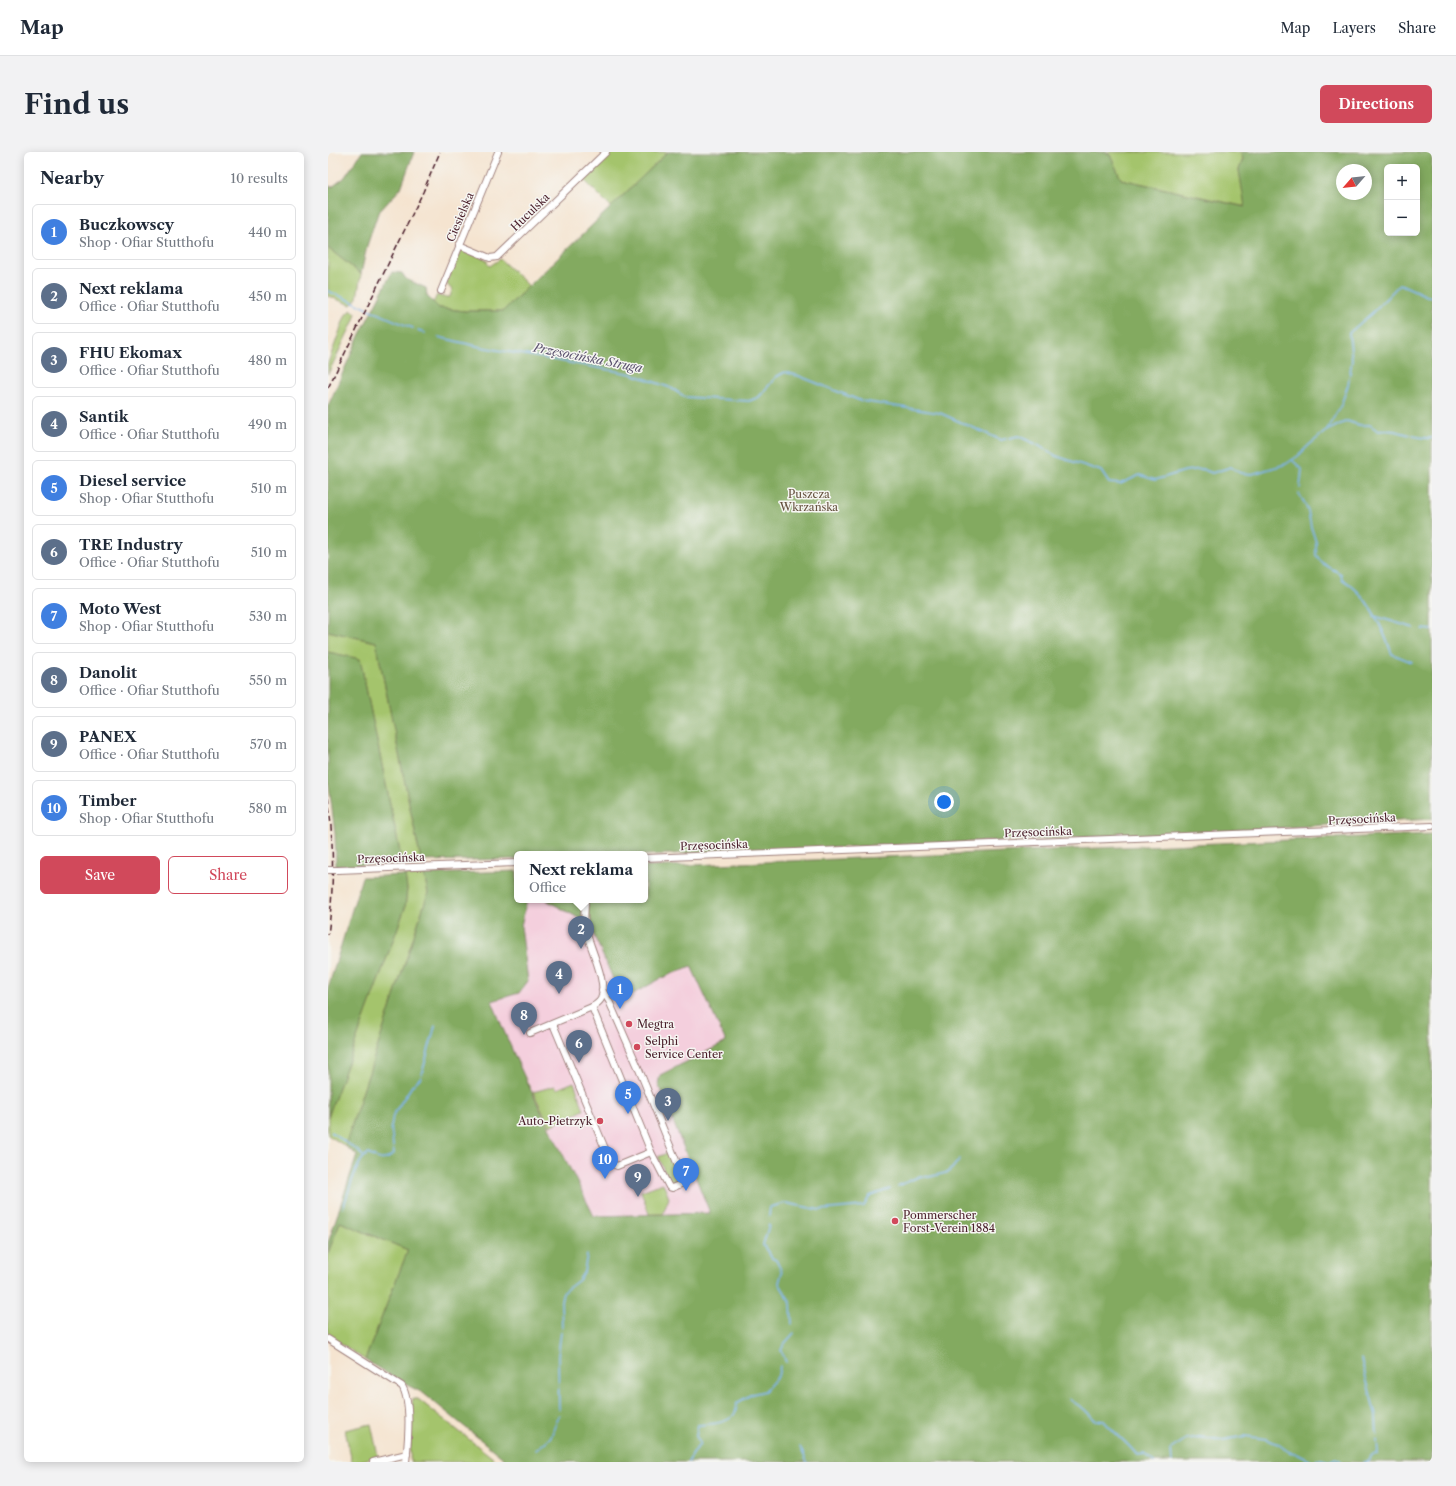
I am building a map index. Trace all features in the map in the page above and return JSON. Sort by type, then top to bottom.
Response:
[{"type":"street","name":"Ciesielska","points":[[441,291],[498,152]]},
{"type":"street","name":"Huculska","points":[[459,245],[490,258],[497,257],[606,152]]},
{"type":"street","name":"Przęsocińska","points":[[648,858],[1432,826]]},
{"type":"street","name":"Przęsocińska","points":[[328,870],[514,863]]},
{"type":"street","points":[[530,1033],[592,1007],[598,1003],[601,998],[602,990],[597,964],[584,924],[585,903]]},
{"type":"street","points":[[592,1007],[652,1152],[669,1187],[672,1188],[683,1183],[684,1180],[638,1067],[609,1001],[602,990]]},
{"type":"street","points":[[553,1024],[611,1163],[617,1166],[652,1152]]},
{"type":"street","points":[[328,1339],[402,1386],[407,1398],[406,1462]]},
{"type":"street","points":[[373,1462],[407,1454]]},
{"type":"shaded area","points":[[526,903],[551,903],[589,924],[614,981],[662,978],[691,965],[726,1042],[660,1075],[711,1213],[594,1216],[519,1064],[501,1026],[492,1001],[519,993],[528,981],[521,926]]},
{"type":"green space","points":[[362,152],[414,152],[401,188],[378,213],[367,246],[361,274],[328,248],[328,186],[332,187],[344,178]]},
{"type":"green space","points":[[610,152],[668,152],[611,207],[583,179]]},
{"type":"green space","name":"Puszcza Wkrzańska","points":[[668,152],[1106,152],[1110,155],[1121,179],[1245,207],[1239,170],[1243,159],[1241,152],[1432,152],[1432,819],[1172,834],[648,855],[648,851],[514,851],[514,859],[421,861],[376,642],[328,631],[328,406],[359,336],[392,272],[402,273],[406,279],[426,288],[427,296],[439,308],[465,311],[503,311]]},
{"type":"green space","points":[[1106,152],[1241,152],[1243,159],[1239,170],[1246,207],[1121,179],[1110,155]]},
{"type":"green space","points":[[328,248],[361,274],[357,298],[351,305],[328,296]]},
{"type":"green space","points":[[461,249],[487,260],[487,263],[490,266],[500,259],[529,286],[503,311],[465,311],[439,308],[433,303],[437,295],[442,297],[450,297],[452,290],[446,283]]},
{"type":"green space","points":[[352,310],[356,313],[354,320],[328,374],[328,363],[344,319],[347,313]]},
{"type":"green space","points":[[328,631],[376,642],[421,861],[402,862],[360,659],[328,652]]},
{"type":"green space","points":[[328,652],[360,659],[402,862],[336,866],[335,834],[328,777]]},
{"type":"green space","points":[[1432,834],[1432,1462],[508,1462],[423,1393],[365,1360],[408,1250],[340,1222],[328,1253],[328,1243],[357,1155],[345,1146],[428,893],[424,874],[514,871],[514,903],[526,903],[521,926],[528,981],[519,993],[492,1001],[527,1083],[594,1216],[710,1213],[658,1084],[660,1075],[726,1042],[691,966],[662,978],[631,995],[624,980],[614,981],[589,924],[587,903],[648,903],[648,867]]},
{"type":"green space","points":[[424,874],[428,893],[345,1146],[328,1135],[328,1117],[405,908],[407,889],[405,875]]},
{"type":"green space","points":[[405,875],[407,889],[405,908],[328,1117],[328,988],[362,877]]},
{"type":"green space","points":[[551,903],[583,903],[582,920]]},
{"type":"green space","points":[[574,1082],[584,1110],[550,1126],[533,1092],[555,1086],[557,1089]]},
{"type":"green space","points":[[669,1152],[681,1181],[671,1185],[658,1157]]},
{"type":"green space","points":[[663,1183],[669,1198],[663,1214],[649,1214],[641,1191]]},
{"type":"green space","points":[[340,1222],[408,1250],[365,1360],[328,1335],[328,1253]]},
{"type":"green space","points":[[413,1399],[418,1399],[498,1462],[410,1462]]},
{"type":"green space","points":[[371,1424],[378,1456],[352,1462],[345,1430]]},
{"type":"waterway","name":"Przęsocińska Struga","points":[[438,337],[481,347],[632,374],[671,388],[685,397],[749,401],[759,397],[776,377],[785,372],[799,376],[861,401],[940,413],[1001,440],[1018,436],[1038,445],[1056,456],[1101,471],[1109,483],[1120,484],[1140,475],[1155,480],[1185,471],[1202,469],[1212,473],[1231,467],[1240,473],[1252,474],[1286,464],[1298,456],[1326,431],[1341,405],[1348,385],[1352,360],[1349,333],[1372,313],[1400,284],[1432,297]]},
{"type":"waterway","name":"Przęsocińska Struga","points":[[328,291],[413,328]]},
{"type":"waterway","name":"Przęsocińska Struga","points":[[418,330],[425,333]]},
{"type":"waterway","points":[[1326,431],[1347,421],[1359,425],[1370,425],[1378,431],[1385,430],[1432,438]]},
{"type":"waterway","points":[[1292,460],[1302,469],[1300,488]]},
{"type":"waterway","points":[[1299,494],[1308,511],[1316,542],[1316,555],[1322,563],[1341,574],[1342,579],[1351,585],[1367,602],[1379,622],[1392,654],[1412,662]]},
{"type":"waterway","points":[[1374,616],[1414,628]]},
{"type":"waterway","points":[[1422,629],[1432,630]]},
{"type":"waterway","points":[[343,1208],[356,1170],[364,1157],[368,1154],[378,1159],[384,1159],[394,1154],[391,1127],[393,1115],[412,1086],[421,1077],[435,1026]]},
{"type":"waterway","points":[[331,1132],[363,1156]]},
{"type":"waterway","points":[[898,1186],[920,1176],[929,1177],[949,1172],[960,1159]]},
{"type":"waterway","points":[[769,1216],[770,1207],[786,1203],[820,1210],[864,1206],[870,1196],[890,1189]]},
{"type":"waterway","points":[[769,1225],[763,1245],[772,1258],[776,1260],[782,1272],[779,1283],[791,1303],[792,1324]]},
{"type":"waterway","points":[[562,1327],[561,1302],[563,1292],[579,1280],[584,1272],[587,1255]]},
{"type":"waterway","points":[[559,1409],[558,1356],[561,1332]]},
{"type":"waterway","points":[[786,1362],[781,1350],[794,1333]]},
{"type":"waterway","points":[[1361,1359],[1376,1416],[1377,1435]]},
{"type":"waterway","points":[[688,1462],[700,1443],[696,1436],[698,1425],[718,1423],[732,1417],[735,1413],[737,1403],[752,1394],[765,1391],[778,1376],[780,1366]]},
{"type":"waterway","points":[[1069,1399],[1084,1409],[1095,1420],[1104,1421],[1137,1455],[1144,1454],[1154,1462]]},
{"type":"waterway","points":[[536,1450],[551,1437],[559,1415]]},
{"type":"waterway","points":[[1172,1462],[1171,1449],[1186,1439],[1199,1437],[1223,1440],[1245,1436],[1266,1439],[1278,1444],[1289,1452],[1295,1453],[1313,1462]]},
{"type":"waterway","points":[[1363,1462],[1367,1462],[1372,1455],[1378,1454],[1377,1440]]},
{"type":"waterway","points":[[800,1447],[807,1462]]},
{"type":"waterway","points":[[1313,1462],[1321,1459],[1329,1461],[1336,1458],[1341,1462]]},
{"type":"railway","points":[[328,388],[423,192],[440,152]]},
{"type":"railway","points":[[328,798],[332,866],[328,935]]},
{"type":"place","name":"Next reklama","points":[[581,949]]},
{"type":"place","name":"Santik","points":[[559,994]]},
{"type":"place","name":"Buczkowscy","points":[[620,1009]]},
{"type":"place","name":"Megtra","points":[[629,1024]]},
{"type":"place","name":"Danolit","points":[[524,1035]]},
{"type":"place","name":"Selphi Service Center","points":[[637,1047]]},
{"type":"place","name":"TRE Industry","points":[[579,1063]]},
{"type":"place","name":"Diesel service","points":[[628,1114]]},
{"type":"place","name":"Auto-Pietrzyk","points":[[600,1121]]},
{"type":"place","name":"FHU Ekomax","points":[[668,1121]]},
{"type":"place","name":"Timber","points":[[605,1179]]},
{"type":"place","name":"Moto West","points":[[686,1191]]},
{"type":"place","name":"PANEX","points":[[638,1197]]},
{"type":"place","name":"Pommerscher Forst-Verein 1884","points":[[895,1221]]}]
